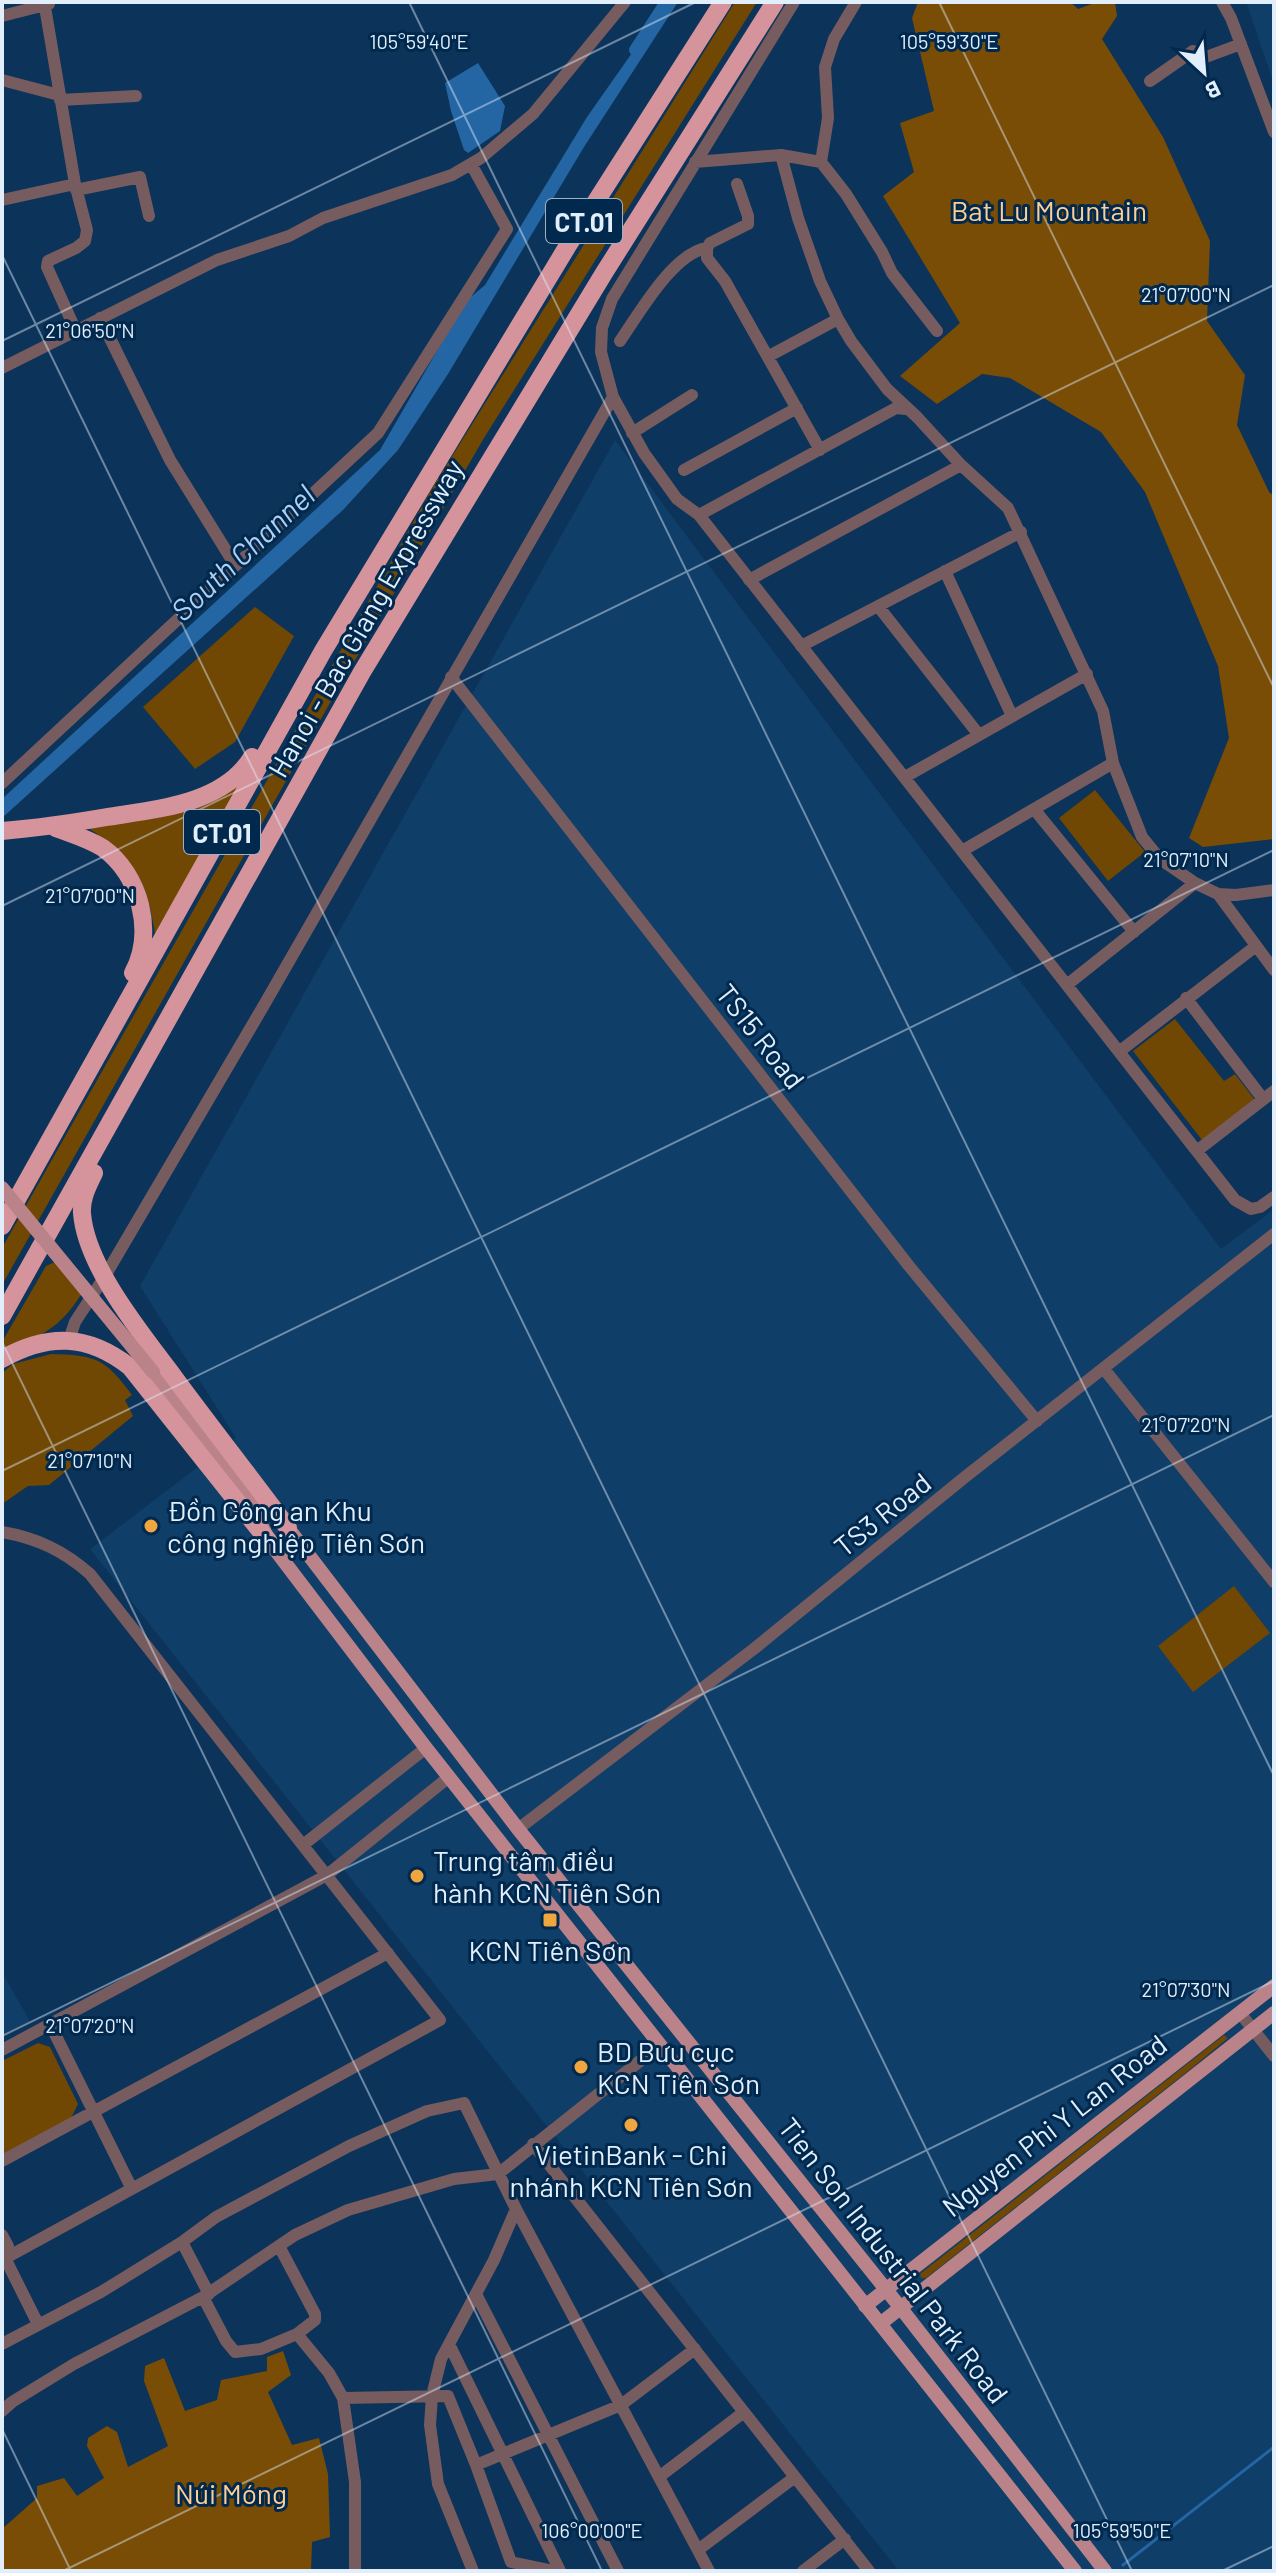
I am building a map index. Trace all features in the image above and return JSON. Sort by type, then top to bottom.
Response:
[{"type":"highway","name":"Hanoi - Bac Giang Expressway","points":[[2,1225],[323,651],[567,247],[723,2]]},
{"type":"highway","name":"Hanoi - Bac Giang Expressway","points":[[2,1316],[362,672],[604,273],[775,2]]},
{"type":"highway","points":[[2,831],[54,827],[182,803],[224,785],[244,771],[313,647],[365,562],[449,442]]},
{"type":"highway","points":[[288,1528],[133,1321],[105,1276],[88,1238],[82,1200],[99,1163],[322,762],[362,672]]},
{"type":"highway","points":[[2,1225],[42,1135],[136,967],[144,940],[138,896],[122,868],[101,847],[54,827]]},
{"type":"highway","points":[[2,1359],[50,1342],[69,1340],[87,1342],[112,1353],[130,1367],[270,1543]]},
{"type":"main road","points":[[2,1188],[153,1372],[247,1495]]},
{"type":"main road","name":"Tien Son Industrial Park Road","points":[[247,1495],[288,1528],[518,1829],[900,2307],[1105,2571]]},
{"type":"main road","name":"Tien Son Industrial Park Road","points":[[247,1495],[270,1543],[426,1748],[1075,2571]]},
{"type":"main road","points":[[501,1842],[518,1829]]},
{"type":"main road","name":"Nguyen Phi Y Lan Road","points":[[865,2306],[1274,1986]]},
{"type":"main road","name":"Nguyen Phi Y Lan Road","points":[[880,2324],[1274,2013]]},
{"type":"street","points":[[2,368],[217,260],[289,236],[323,218],[452,175],[471,164],[533,114],[625,2]]},
{"type":"street","points":[[794,2],[612,299],[602,328],[601,352],[613,397],[632,433],[677,499],[699,515],[1235,1200],[1251,1209],[1274,1197]]},
{"type":"street","points":[[821,162],[828,118],[825,67],[834,39],[856,2]]},
{"type":"street","points":[[1222,2],[1274,132]]},
{"type":"street","points":[[2,16],[48,4],[60,97],[87,230],[85,241],[48,261],[47,267],[76,331]]},
{"type":"street","points":[[1150,81],[1193,51],[1206,57],[1241,44]]},
{"type":"street","points":[[2,80],[60,97],[136,96]]},
{"type":"street","points":[[695,162],[781,155],[821,162],[846,194],[892,273],[937,331]]},
{"type":"street","points":[[781,155],[820,281],[838,319],[887,389],[1008,508],[1021,532],[1103,711],[1113,763],[1142,837],[1160,859],[1195,883],[1218,894],[1274,890]]},
{"type":"street","points":[[2,783],[378,433],[507,229],[471,164]]},
{"type":"street","points":[[2,200],[140,177],[149,216]]},
{"type":"street","points":[[737,184],[748,224],[710,243],[707,258],[725,281],[820,450]]},
{"type":"street","points":[[620,341],[663,279],[689,256],[707,248]]},
{"type":"street","points":[[100,318],[170,460],[235,565]]},
{"type":"street","points":[[769,356],[838,319]]},
{"type":"street","points":[[632,433],[692,395]]},
{"type":"street","points":[[69,1340],[75,1322],[264,1005],[613,397]]},
{"type":"street","points":[[684,470],[797,408]]},
{"type":"street","points":[[699,515],[896,408],[906,409]]},
{"type":"street","points":[[749,580],[961,465]]},
{"type":"street","points":[[801,646],[1021,532]]},
{"type":"street","points":[[945,571],[1012,716]]},
{"type":"street","points":[[878,606],[979,735]]},
{"type":"street","points":[[905,777],[1087,674]]},
{"type":"street","name":"TS15 Road","points":[[451,677],[909,1266],[1037,1421]]},
{"type":"street","points":[[962,851],[1113,763]]},
{"type":"street","points":[[1034,809],[1134,932]]},
{"type":"street","points":[[1068,984],[1195,883]]},
{"type":"street","points":[[1218,894],[1274,970]]},
{"type":"street","points":[[1120,1051],[1256,946]]},
{"type":"street","points":[[1186,998],[1263,1099]]},
{"type":"street","points":[[1198,1150],[1274,1091]]},
{"type":"street","name":"TS3 Road","points":[[518,1829],[755,1648],[1274,1234]]},
{"type":"street","points":[[1104,1369],[1274,1582]]},
{"type":"street","points":[[2,1532],[27,1536],[47,1544],[72,1558],[90,1574],[440,2020],[3,2258]]},
{"type":"street","points":[[303,1845],[426,1748]]},
{"type":"street","points":[[2,2050],[327,1875],[449,1777]]},
{"type":"street","points":[[2,2161],[388,1953]]},
{"type":"street","points":[[1240,2013],[1274,2056]]},
{"type":"street","points":[[50,2024],[132,2189]]},
{"type":"street","points":[[2,2411],[74,2364],[206,2295],[279,2246],[348,2210],[454,2179],[498,2174],[660,2045]]},
{"type":"street","points":[[2,2344],[101,2292],[216,2217],[349,2146],[427,2111],[464,2103],[516,2209],[709,2571]]},
{"type":"street","points":[[533,2144],[869,2571]]},
{"type":"street","points":[[473,2571],[438,2484],[430,2425],[432,2396],[441,2359],[516,2209]]},
{"type":"street","points":[[2,2235],[8,2246],[3,2258]]},
{"type":"street","points":[[182,2242],[226,2341],[235,2352],[261,2349],[297,2334],[315,2320],[315,2314],[279,2246]]},
{"type":"street","points":[[3,2258],[38,2324]]},
{"type":"street","points":[[476,2294],[618,2571]]},
{"type":"street","points":[[297,2334],[329,2373],[343,2398],[355,2482],[355,2571]]},
{"type":"street","points":[[449,2344],[557,2571]]},
{"type":"street","points":[[476,2465],[621,2405],[695,2349]]},
{"type":"street","points":[[343,2398],[448,2396],[511,2562],[557,2571]]},
{"type":"street","points":[[659,2477],[744,2412]]},
{"type":"street","points":[[698,2550],[795,2477]]},
{"type":"street","points":[[803,2571],[845,2539]]},
{"type":"shaded area","name":"South Channel","points":[[665,2],[678,2],[584,147],[448,374],[398,450],[343,510],[2,818],[2,799],[380,450],[468,297],[485,285],[587,117]]},
{"type":"shaded area","points":[[735,2],[757,2],[484,438],[326,710],[2,1285],[2,1248],[436,482]]},
{"type":"shaded area","points":[[1246,2],[1274,2],[1274,84]]},
{"type":"shaded area","points":[[478,63],[505,106],[500,131],[468,153],[464,150],[451,111],[445,83]]},
{"type":"shaded area","points":[[615,440],[1221,1249],[1274,1209],[1274,2571],[899,2571],[90,1549],[236,1438],[140,1286]]},
{"type":"shaded area","points":[[255,607],[294,636],[235,742],[195,769],[143,707]]},
{"type":"shaded area","points":[[245,779],[156,938],[148,900],[137,873],[118,851],[87,827]]},
{"type":"shaded area","points":[[1095,790],[1145,852],[1108,881],[1059,818]]},
{"type":"shaded area","points":[[1175,1019],[1224,1081],[1235,1074],[1255,1100],[1202,1140],[1133,1051]]},
{"type":"shaded area","points":[[55,1262],[82,1293],[66,1315],[48,1330],[2,1351],[2,1342],[46,1266]]},
{"type":"shaded area","points":[[51,1354],[89,1358],[106,1366],[132,1395],[125,1400],[133,1416],[49,1485],[28,1486],[2,1504],[2,1373],[13,1364]]},
{"type":"shaded area","points":[[1234,1586],[1270,1633],[1193,1692],[1158,1646]]},
{"type":"shaded area","points":[[2,1972],[30,2021],[2,2035]]},
{"type":"shaded area","points":[[1224,2035],[1228,2038],[1193,2067],[926,2278],[921,2278],[920,2274]]},
{"type":"shaded area","points":[[38,2043],[50,2047],[78,2104],[71,2118],[2,2155],[2,2061]]},
{"type":"green space","name":"Bat Lu Mountain","points":[[918,2],[1070,2],[1078,9],[1097,2],[1115,2],[1117,16],[1102,39],[1163,137],[1210,241],[1207,321],[1245,375],[1237,425],[1269,492],[1274,496],[1274,839],[1203,847],[1189,838],[1229,738],[1218,666],[1145,492],[1101,432],[1010,378],[982,374],[937,404],[900,376],[960,323],[883,196],[914,172],[900,123],[934,111],[912,18]]},
{"type":"green space","name":"Núi Móng","points":[[283,2351],[291,2375],[268,2392],[292,2445],[319,2438],[328,2474],[330,2537],[312,2542],[311,2571],[2,2571],[2,2529],[37,2498],[37,2486],[64,2478],[77,2496],[104,2478],[87,2446],[88,2438],[107,2426],[117,2432],[128,2467],[168,2446],[144,2381],[145,2366],[164,2358],[185,2411],[217,2400],[221,2380],[267,2371],[267,2357]]},
{"type":"waterway","name":"South Channel","points":[[635,50],[666,2]]},
{"type":"waterway","points":[[1123,2565],[1274,2447]]},
{"type":"place","name":"Đồn Công an Khu công nghiệp Tiên Sơn","points":[[151,1526]]},
{"type":"place","name":"Trung tâm điều hành KCN Tiên Sơn","points":[[417,1876]]},
{"type":"place","name":"KCN Tiên Sơn","points":[[550,1920]]},
{"type":"place","name":"BD Bưu cục KCN Tiên Sơn","points":[[581,2067]]},
{"type":"place","name":"VietinBank - Chi nhánh KCN Tiên Sơn","points":[[631,2125]]}]
